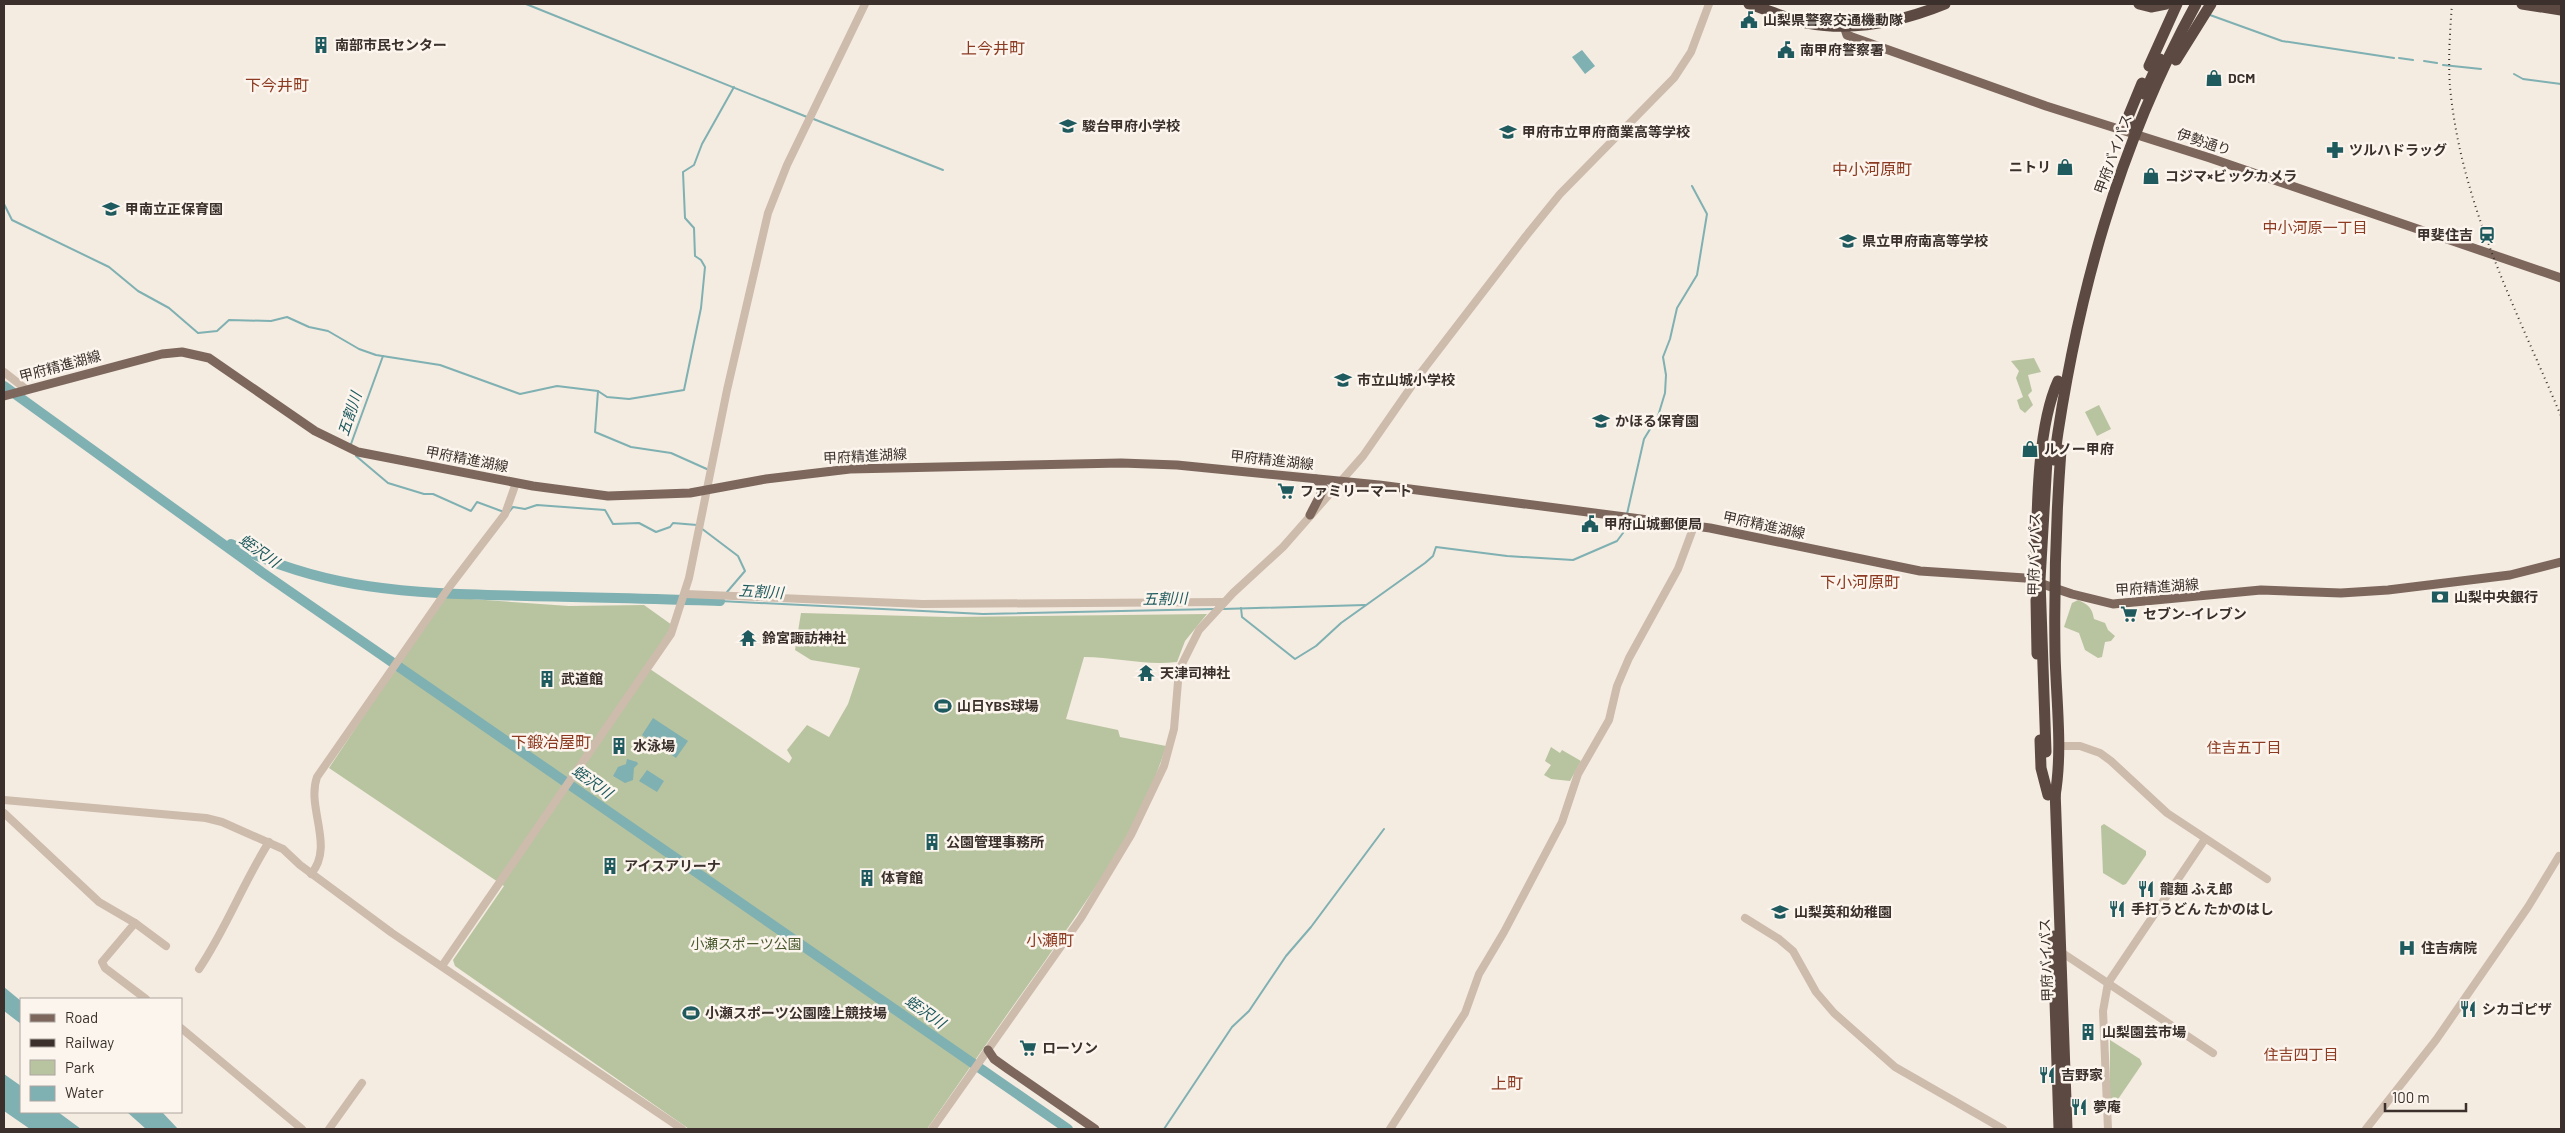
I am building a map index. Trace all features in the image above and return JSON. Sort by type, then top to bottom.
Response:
[{"type":"highway","points":[[1749,4],[1807,22],[1844,26],[1880,24],[1902,20],[1945,4]]},
{"type":"highway","points":[[2139,4],[2151,7],[2166,4]]},
{"type":"highway","points":[[2131,131],[2128,117],[2177,4]]},
{"type":"highway","name":"甲府バイパス","points":[[2059,1129],[2057,950],[2052,796],[2053,750],[2040,580],[2051,460],[2062,378],[2090,270],[2131,131],[2188,4]]},
{"type":"highway","name":"甲府バイパス","points":[[2131,131],[2151,97],[2155,80],[2196,4]]},
{"type":"highway","points":[[2151,97],[2159,93],[2186,42],[2210,4]]},
{"type":"highway","points":[[2522,4],[2561,10]]},
{"type":"highway","points":[[2052,796],[2041,768],[2036,582],[2037,520],[2044,436],[2050,398],[2062,378]]},
{"type":"highway","points":[[2053,750],[2056,521],[2068,398],[2062,378]]},
{"type":"highway","name":"甲府バイパス","points":[[2057,950],[2067,1129]]},
{"type":"main road","name":"伊勢通り","points":[[1844,26],[1847,35],[1852,37],[2037,102],[2131,131],[2561,278]]},
{"type":"main road","name":"甲府精進湖線","points":[[4,396],[174,352],[200,355],[221,366],[315,431],[354,450],[516,483],[608,496],[674,495],[825,471],[1146,463],[1340,481],[1694,526],[1920,571],[2016,577],[2113,604],[2261,590],[2341,593],[2388,590],[2510,575],[2561,562]]},
{"type":"main road","points":[[1310,515],[1324,488],[1316,479]]},
{"type":"main road","points":[[988,1050],[994,1059],[1095,1129]]},
{"type":"street","points":[[442,966],[671,634],[684,598],[706,490],[768,213],[776,189],[812,110],[864,4]]},
{"type":"street","points":[[932,1129],[1081,918],[1131,835],[1164,766],[1171,744],[1176,681],[1182,661],[1199,630],[1221,606],[1283,547],[1370,448],[1420,374],[1538,220],[1560,194],[1674,78],[1690,52],[1709,4]]},
{"type":"street","points":[[4,372],[25,390]]},
{"type":"street","points":[[311,874],[317,867],[321,848],[313,797],[317,777],[449,588],[506,511],[516,483]]},
{"type":"street","points":[[1390,1129],[1465,1013],[1479,974],[1504,932],[1562,822],[1578,774],[1612,712],[1618,686],[1632,652],[1678,569],[1694,526]]},
{"type":"street","points":[[684,598],[725,595],[922,604],[1221,606]]},
{"type":"street","points":[[2053,750],[2080,746],[2100,753],[2112,761],[2167,813],[2267,879]]},
{"type":"street","points":[[4,800],[206,818],[222,822],[269,842],[283,849],[311,874],[442,966],[682,1129]]},
{"type":"street","points":[[4,813],[99,902],[135,923],[166,946]]},
{"type":"street","points":[[2108,1129],[2103,1011],[2108,983],[2205,838]]},
{"type":"street","points":[[199,969],[218,938],[248,876],[269,842]]},
{"type":"street","points":[[2366,1129],[2436,1040],[2528,908],[2560,856]]},
{"type":"street","points":[[1746,918],[1780,939],[1793,951],[1816,992],[1834,1013],[1895,1067],[2003,1129]]},
{"type":"street","points":[[135,923],[102,962],[105,968],[145,998]]},
{"type":"street","points":[[2057,950],[2213,1053]]},
{"type":"street","points":[[182,1029],[302,1129]]},
{"type":"street","points":[[329,1129],[362,1083]]},
{"type":"green space","points":[[2034,358],[2041,372],[2028,375],[2032,391],[2028,395],[2033,405],[2025,413],[2020,409],[2017,400],[2023,397],[2016,378],[2019,371],[2011,361]]},
{"type":"green space","points":[[2099,405],[2111,429],[2097,436],[2085,412]]},
{"type":"green space","name":"小瀬スポーツ公園","points":[[443,597],[569,606],[644,605],[672,625],[647,667],[789,763],[792,758],[787,750],[807,725],[829,737],[848,704],[860,668],[811,660],[795,650],[801,613],[948,617],[1207,614],[1185,641],[1177,662],[1153,663],[1084,657],[1066,719],[1118,730],[1120,737],[1166,746],[1143,804],[1114,858],[1062,936],[927,1129],[689,1129],[455,966],[453,960],[504,886],[329,768]]},
{"type":"green space","points":[[2078,600],[2089,607],[2094,619],[2105,623],[2108,630],[2115,636],[2111,641],[2105,642],[2102,657],[2098,658],[2085,650],[2079,633],[2064,627],[2072,603]]},
{"type":"green space","points":[[1551,747],[1560,753],[1562,750],[1581,761],[1570,781],[1551,779],[1544,775],[1551,765],[1545,761]]},
{"type":"green space","points":[[2104,824],[2146,851],[2146,855],[2126,884],[2123,885],[2103,873],[2101,826]]},
{"type":"green space","points":[[2110,1040],[2140,1059],[2142,1064],[2112,1108],[2110,1107]]},
{"type":"water","points":[[1582,50],[1595,66],[1585,74],[1572,57]]},
{"type":"water","points":[[653,718],[688,741],[676,758],[642,735]]},
{"type":"water","points":[[627,759],[638,764],[634,768],[633,780],[625,783],[613,776],[618,767],[626,764]]},
{"type":"water","points":[[647,770],[664,781],[657,792],[639,781]]},
{"type":"water","points":[[4,987],[20,1000],[20,1023],[4,1011]]},
{"type":"water","points":[[4,1074],[20,1085],[20,1113],[59,1113],[81,1129],[30,1129],[4,1111]]},
{"type":"water","points":[[128,1113],[163,1113],[178,1129],[146,1129]]},
{"type":"waterway","points":[[526,4],[807,117]]},
{"type":"waterway","points":[[2210,15],[2282,41],[2394,58]]},
{"type":"waterway","points":[[2399,58],[2413,60]]},
{"type":"waterway","points":[[2424,61],[2437,63]]},
{"type":"waterway","points":[[2443,65],[2481,69]]},
{"type":"waterway","points":[[2514,74],[2523,79],[2561,84]]},
{"type":"waterway","name":"五割川","points":[[4,204],[12,220],[109,267],[138,291],[169,308],[198,333],[217,331],[229,320],[271,321],[287,317],[309,327],[328,331],[359,349],[376,355],[440,365],[520,394],[557,386],[598,391],[607,397],[629,399],[684,390],[701,308],[705,267],[701,260],[695,256],[694,228],[685,218],[683,172],[694,165],[702,144],[734,87]]},
{"type":"waterway","points":[[811,118],[943,170]]},
{"type":"waterway","points":[[1627,514],[1644,439],[1658,416],[1665,393],[1666,375],[1663,357],[1670,339],[1677,308],[1697,275],[1707,214],[1692,186]]},
{"type":"waterway","name":"五割川","points":[[351,444],[383,356]]},
{"type":"waterway","name":"蛭沢川","points":[[4,386],[263,573],[1068,1129]]},
{"type":"waterway","name":"五割川","points":[[598,391],[595,432],[631,447],[671,453],[709,470]]},
{"type":"waterway","name":"五割川","points":[[356,456],[388,483],[424,494],[433,494],[471,511],[477,502],[504,512]]},
{"type":"waterway","name":"五割川","points":[[508,513],[513,507],[525,509],[537,505],[605,510],[613,524],[639,523],[656,532],[670,527],[673,523],[697,525]]},
{"type":"waterway","points":[[1241,608],[1242,617],[1295,659],[1316,646],[1341,623],[1425,563],[1433,556],[1436,547],[1507,556],[1573,560],[1617,541],[1623,533],[1626,521]]},
{"type":"waterway","name":"五割川","points":[[701,528],[738,556],[745,571],[727,592]]},
{"type":"waterway","points":[[231,544],[268,560],[304,572],[376,587],[449,594],[720,601]]},
{"type":"waterway","name":"五割川","points":[[723,598],[720,601],[983,614],[1215,609]]},
{"type":"waterway","name":"五割川","points":[[1223,609],[1365,605]]},
{"type":"waterway","points":[[1164,1129],[1232,1027],[1249,1011],[1286,956],[1311,927],[1384,829]]},
{"type":"railway","points":[[2452,4],[2449,56],[2450,87],[2456,130],[2466,173],[2478,214],[2509,296],[2561,416]]},
{"type":"place","name":"山梨県警察交通機動隊","points":[[1749,20]]},
{"type":"place","name":"南部市民センター","points":[[321,45]]},
{"type":"place","name":"南甲府警察署","points":[[1786,50]]},
{"type":"place","name":"DCM","points":[[2214,78]]},
{"type":"place","name":"駿台甲府小学校","points":[[1068,126]]},
{"type":"place","name":"甲府市立甲府商業高等学校","points":[[1508,132]]},
{"type":"place","name":"ツルハドラッグ","points":[[2335,150]]},
{"type":"place","name":"ニトリ","points":[[2065,167]]},
{"type":"place","name":"コジマ×ビックカメラ","points":[[2151,176]]},
{"type":"place","name":"甲南立正保育園","points":[[111,209]]},
{"type":"place","name":"甲斐住吉","points":[[2487,235]]},
{"type":"place","name":"県立甲府南高等学校","points":[[1848,241]]},
{"type":"place","name":"市立山城小学校","points":[[1343,380]]},
{"type":"place","name":"かほる保育園","points":[[1601,421]]},
{"type":"place","name":"ルノー甲府","points":[[2030,449]]},
{"type":"place","name":"ファミリーマート","points":[[1286,491]]},
{"type":"place","name":"甲府山城郵便局","points":[[1590,524]]},
{"type":"place","name":"山梨中央銀行","points":[[2440,597]]},
{"type":"place","name":"セブン-イレブン","points":[[2129,614]]},
{"type":"place","name":"鈴宮諏訪神社","points":[[748,638]]},
{"type":"place","name":"天津司神社","points":[[1146,673]]},
{"type":"place","name":"武道館","points":[[547,679]]},
{"type":"place","name":"山日YBS球場","points":[[943,706]]},
{"type":"place","name":"水泳場","points":[[619,746]]},
{"type":"place","name":"公園管理事務所","points":[[932,842]]},
{"type":"place","name":"アイスアリーナ","points":[[610,866]]},
{"type":"place","name":"体育館","points":[[867,878]]},
{"type":"place","name":"龍麺 ふえ郎","points":[[2146,889]]},
{"type":"place","name":"手打うどん たかのはし","points":[[2117,909]]},
{"type":"place","name":"山梨英和幼稚園","points":[[1780,912]]},
{"type":"place","name":"住吉病院","points":[[2407,948]]},
{"type":"place","name":"シカゴピザ","points":[[2468,1009]]},
{"type":"place","name":"小瀬スポーツ公園陸上競技場","points":[[691,1013]]},
{"type":"place","name":"山梨園芸市場","points":[[2088,1032]]},
{"type":"place","name":"ローソン","points":[[1028,1048]]},
{"type":"place","name":"吉野家","points":[[2047,1075]]},
{"type":"place","name":"夢庵","points":[[2079,1107]]},
{"type":"district","name":"上今井町","points":[[993,48]]},
{"type":"district","name":"下今井町","points":[[277,85]]},
{"type":"district","name":"中小河原町","points":[[1872,169]]},
{"type":"district","name":"中小河原一丁目","points":[[2315,228]]},
{"type":"district","name":"下小河原町","points":[[1860,582]]},
{"type":"district","name":"下鍛冶屋町","points":[[551,742]]},
{"type":"district","name":"住吉五丁目","points":[[2244,748]]},
{"type":"district","name":"小瀬町","points":[[1050,940]]},
{"type":"district","name":"住吉四丁目","points":[[2301,1055]]},
{"type":"district","name":"上町","points":[[1507,1083]]}]
